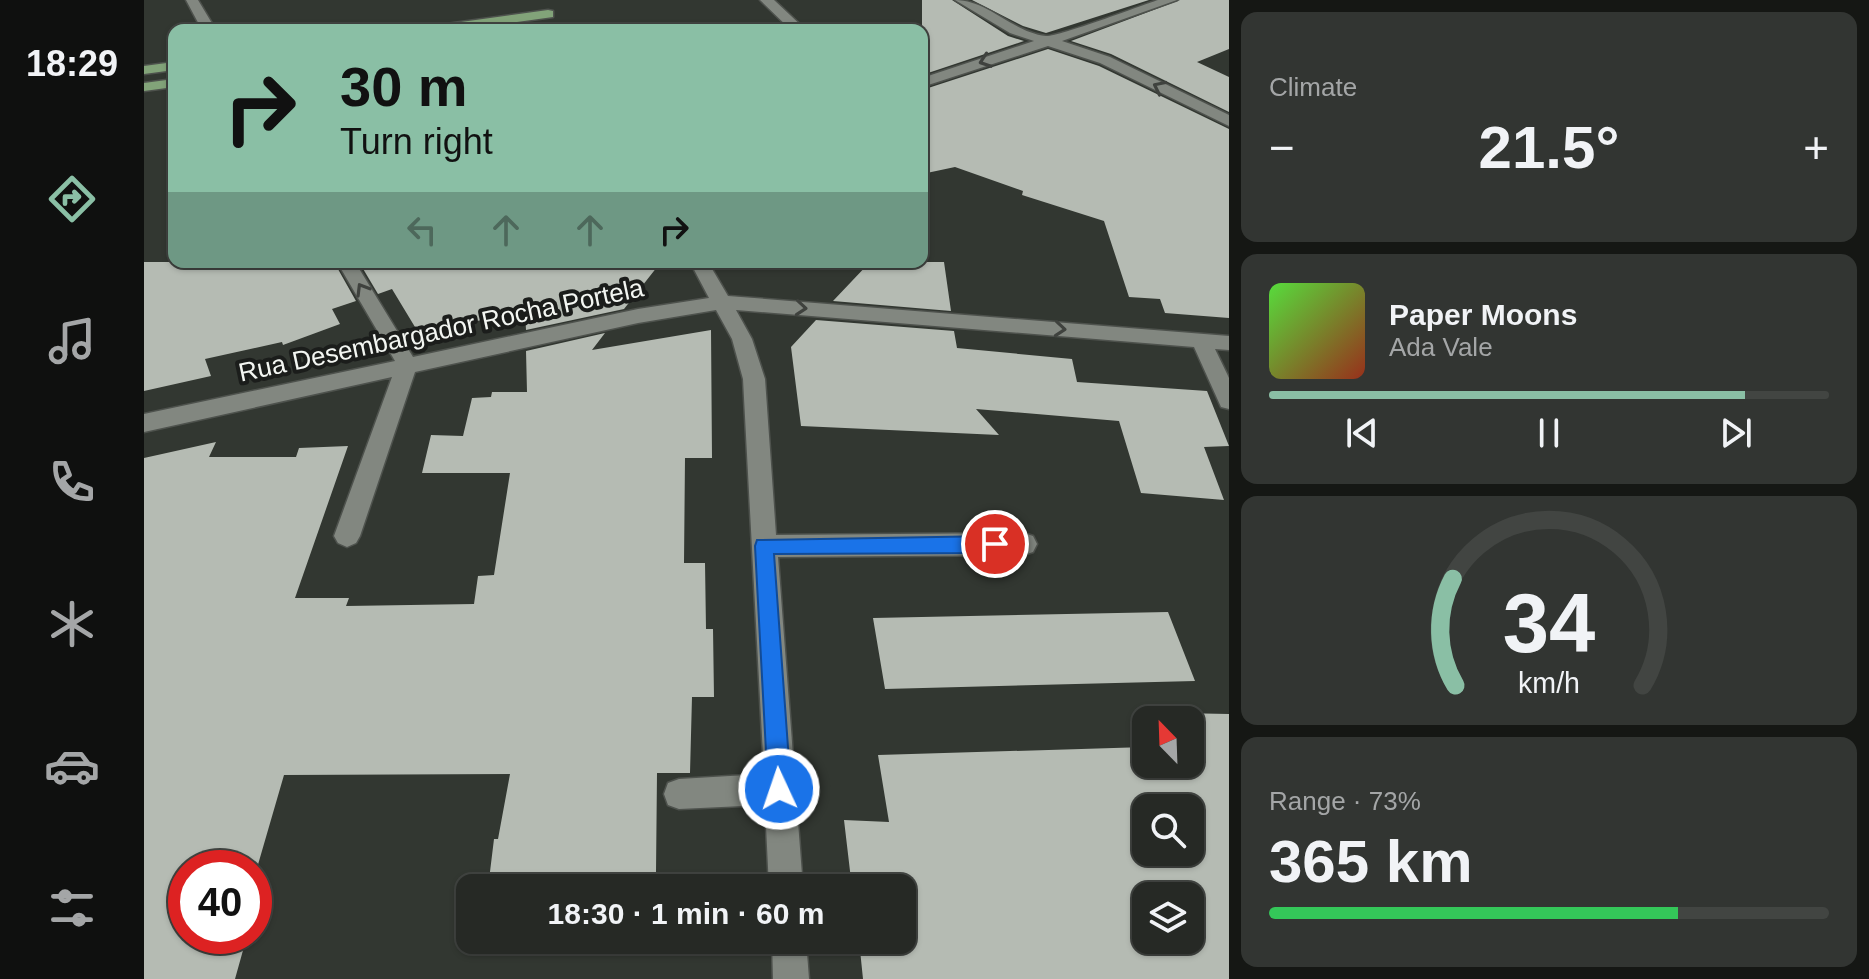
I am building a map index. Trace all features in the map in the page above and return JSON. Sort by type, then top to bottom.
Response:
[{"type":"main road","points":[[540,0],[551,24]]},
{"type":"main road","points":[[476,24],[548,14]]},
{"type":"main road","points":[[144,70],[168,67]]},
{"type":"main road","points":[[144,87],[168,84]]},
{"type":"street","points":[[192,0],[206,24]]},
{"type":"street","points":[[766,0],[792,24]]},
{"type":"street","points":[[961,0],[991,19],[1105,60],[1229,121]]},
{"type":"street","points":[[928,81],[1171,0]]},
{"type":"street","points":[[347,536],[407,364],[350,268]]},
{"type":"street","points":[[703,268],[742,339],[754,379],[785,874]]},
{"type":"street","name":"Rua Desembargador Rocha Portela","points":[[144,423],[407,364],[638,316],[723,302],[1229,343]]},
{"type":"street","points":[[1201,341],[1229,401]]},
{"type":"street","points":[[764,546],[1024,544]]},
{"type":"street","points":[[679,794],[779,789]]},
{"type":"street","points":[[790,954],[791,979]]},
{"type":"building","points":[[922,0],[952,0],[1008,36],[1024,41],[928,73],[928,24],[922,24]]},
{"type":"building","points":[[972,0],[1149,0],[1046,33],[1023,26]]},
{"type":"building","points":[[1180,0],[1229,0],[1229,49],[1197,62],[1229,77],[1229,112],[1111,54],[1071,41]]},
{"type":"building","points":[[1048,49],[1099,66],[1229,129],[1229,318],[1165,313],[1160,299],[1129,297],[1104,221],[1022,195],[1023,191],[955,167],[928,173],[928,88]]},
{"type":"building","points":[[144,262],[168,262],[168,268],[337,268],[356,301],[332,309],[340,324],[283,345],[282,342],[205,359],[211,376],[144,391]]},
{"type":"building","points":[[928,262],[944,262],[951,311],[833,301],[864,268],[928,268]]},
{"type":"building","points":[[363,268],[656,268],[624,309],[526,330],[525,312],[418,332],[392,289],[378,294]]},
{"type":"building","points":[[816,320],[954,331],[957,348],[1072,359],[1077,382],[1207,391],[1229,446],[1204,447],[1224,500],[1141,493],[1119,421],[976,409],[999,435],[801,426],[791,347]]},
{"type":"building","points":[[711,330],[712,458],[685,458],[684,563],[705,563],[706,629],[713,629],[714,697],[692,697],[690,773],[657,773],[656,872],[664,874],[490,874],[494,839],[498,839],[510,774],[284,775],[262,850],[168,850],[168,954],[242,954],[235,979],[144,979],[144,458],[216,442],[209,457],[296,457],[299,448],[348,446],[295,598],[349,598],[346,606],[474,604],[478,576],[494,575],[510,473],[422,473],[431,435],[463,436],[472,398],[491,397],[492,392],[527,392],[526,351],[605,333],[592,350]]},
{"type":"building","points":[[1168,612],[1195,681],[885,689],[873,618]]},
{"type":"building","points":[[1204,714],[1229,714],[1229,979],[863,979],[860,954],[916,954],[916,874],[850,874],[844,820],[889,822],[878,755],[1132,747],[1132,778],[1204,778]]},
{"type":"route","points":[[779,789],[764,546],[995,544]]}]
